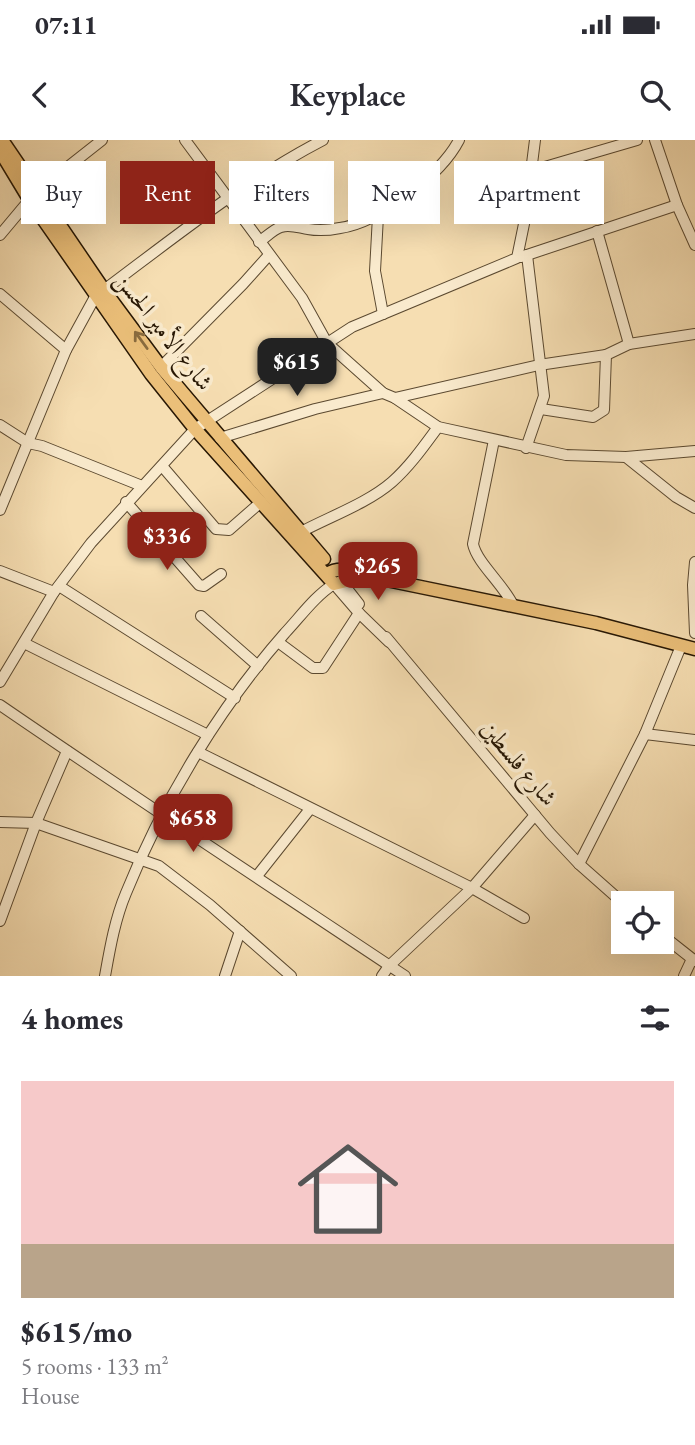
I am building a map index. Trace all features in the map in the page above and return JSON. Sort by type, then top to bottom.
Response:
[{"type":"main road","name":"شارع الأمير الحسن","points":[[2,140],[21,174]]},
{"type":"main road","name":"شارع الأمير الحسن","points":[[0,151],[21,180]]},
{"type":"main road","name":"شارع الأمير الحسن","points":[[52,224],[151,374],[195,429],[332,580]]},
{"type":"main road","name":"شارع الأمير الحسن","points":[[99,293],[301,532],[332,580]]},
{"type":"main road","points":[[332,580],[352,571],[596,623],[695,649]]},
{"type":"street","points":[[76,161],[102,140]]},
{"type":"street","points":[[186,140],[302,298],[327,343],[383,393],[438,427],[566,455],[626,457],[695,451]]},
{"type":"street","points":[[0,510],[66,350],[99,293],[228,197],[323,140]]},
{"type":"street","points":[[440,165],[459,140]]},
{"type":"street","points":[[532,161],[535,140]]},
{"type":"street","points":[[565,161],[637,140]]},
{"type":"street","points":[[654,140],[677,205],[695,245]]},
{"type":"street","points":[[0,682],[56,589],[127,502],[206,420],[352,327],[522,256],[677,205]]},
{"type":"street","points":[[0,235],[21,210]]},
{"type":"street","points":[[260,242],[279,227],[311,230],[344,228],[355,224]]},
{"type":"street","points":[[378,224],[375,271],[383,314]]},
{"type":"street","points":[[525,224],[522,256],[544,396],[526,448]]},
{"type":"street","points":[[597,231],[629,344]]},
{"type":"street","points":[[161,367],[269,255]]},
{"type":"street","points":[[0,294],[66,350]]},
{"type":"street","points":[[395,398],[539,365],[607,355],[629,344],[695,334]]},
{"type":"street","points":[[541,410],[593,417],[601,414],[604,410],[607,355]]},
{"type":"street","points":[[220,438],[314,409],[383,393]]},
{"type":"street","points":[[0,425],[28,443],[42,446],[142,486]]},
{"type":"street","points":[[301,532],[392,483],[438,427]]},
{"type":"street","points":[[494,440],[473,544],[475,555],[499,582],[513,605]]},
{"type":"street","points":[[626,457],[659,485],[695,508]]},
{"type":"street","points":[[162,466],[216,528],[229,530],[261,502]]},
{"type":"street","points":[[127,502],[199,585],[204,586],[221,574]]},
{"type":"street","points":[[695,562],[695,633]]},
{"type":"street","points":[[0,571],[56,589],[235,698]]},
{"type":"street","points":[[105,976],[125,894],[198,752],[258,666],[332,580]]},
{"type":"street","name":"شارع فلسطين","points":[[332,580],[359,613],[389,642]]},
{"type":"street","name":"شارع فلسطين","points":[[332,580],[389,642],[535,815],[579,864],[611,892]]},
{"type":"street","points":[[278,642],[313,668],[323,668],[359,613]]},
{"type":"street","points":[[201,616],[258,666]]},
{"type":"street","points":[[24,643],[208,736]]},
{"type":"street","points":[[579,864],[645,734],[681,646]]},
{"type":"street","points":[[0,705],[405,976]]},
{"type":"street","points":[[645,734],[695,740]]},
{"type":"street","points":[[0,921],[36,823],[67,751]]},
{"type":"street","points":[[198,752],[472,888],[524,918]]},
{"type":"street","points":[[257,876],[310,809]]},
{"type":"street","points":[[382,976],[389,965],[472,888],[535,815]]},
{"type":"street","points":[[0,822],[36,823],[159,866],[291,976]]},
{"type":"street","points":[[225,976],[240,931]]},
{"type":"street","points":[[674,944],[694,960],[684,976]]}]
